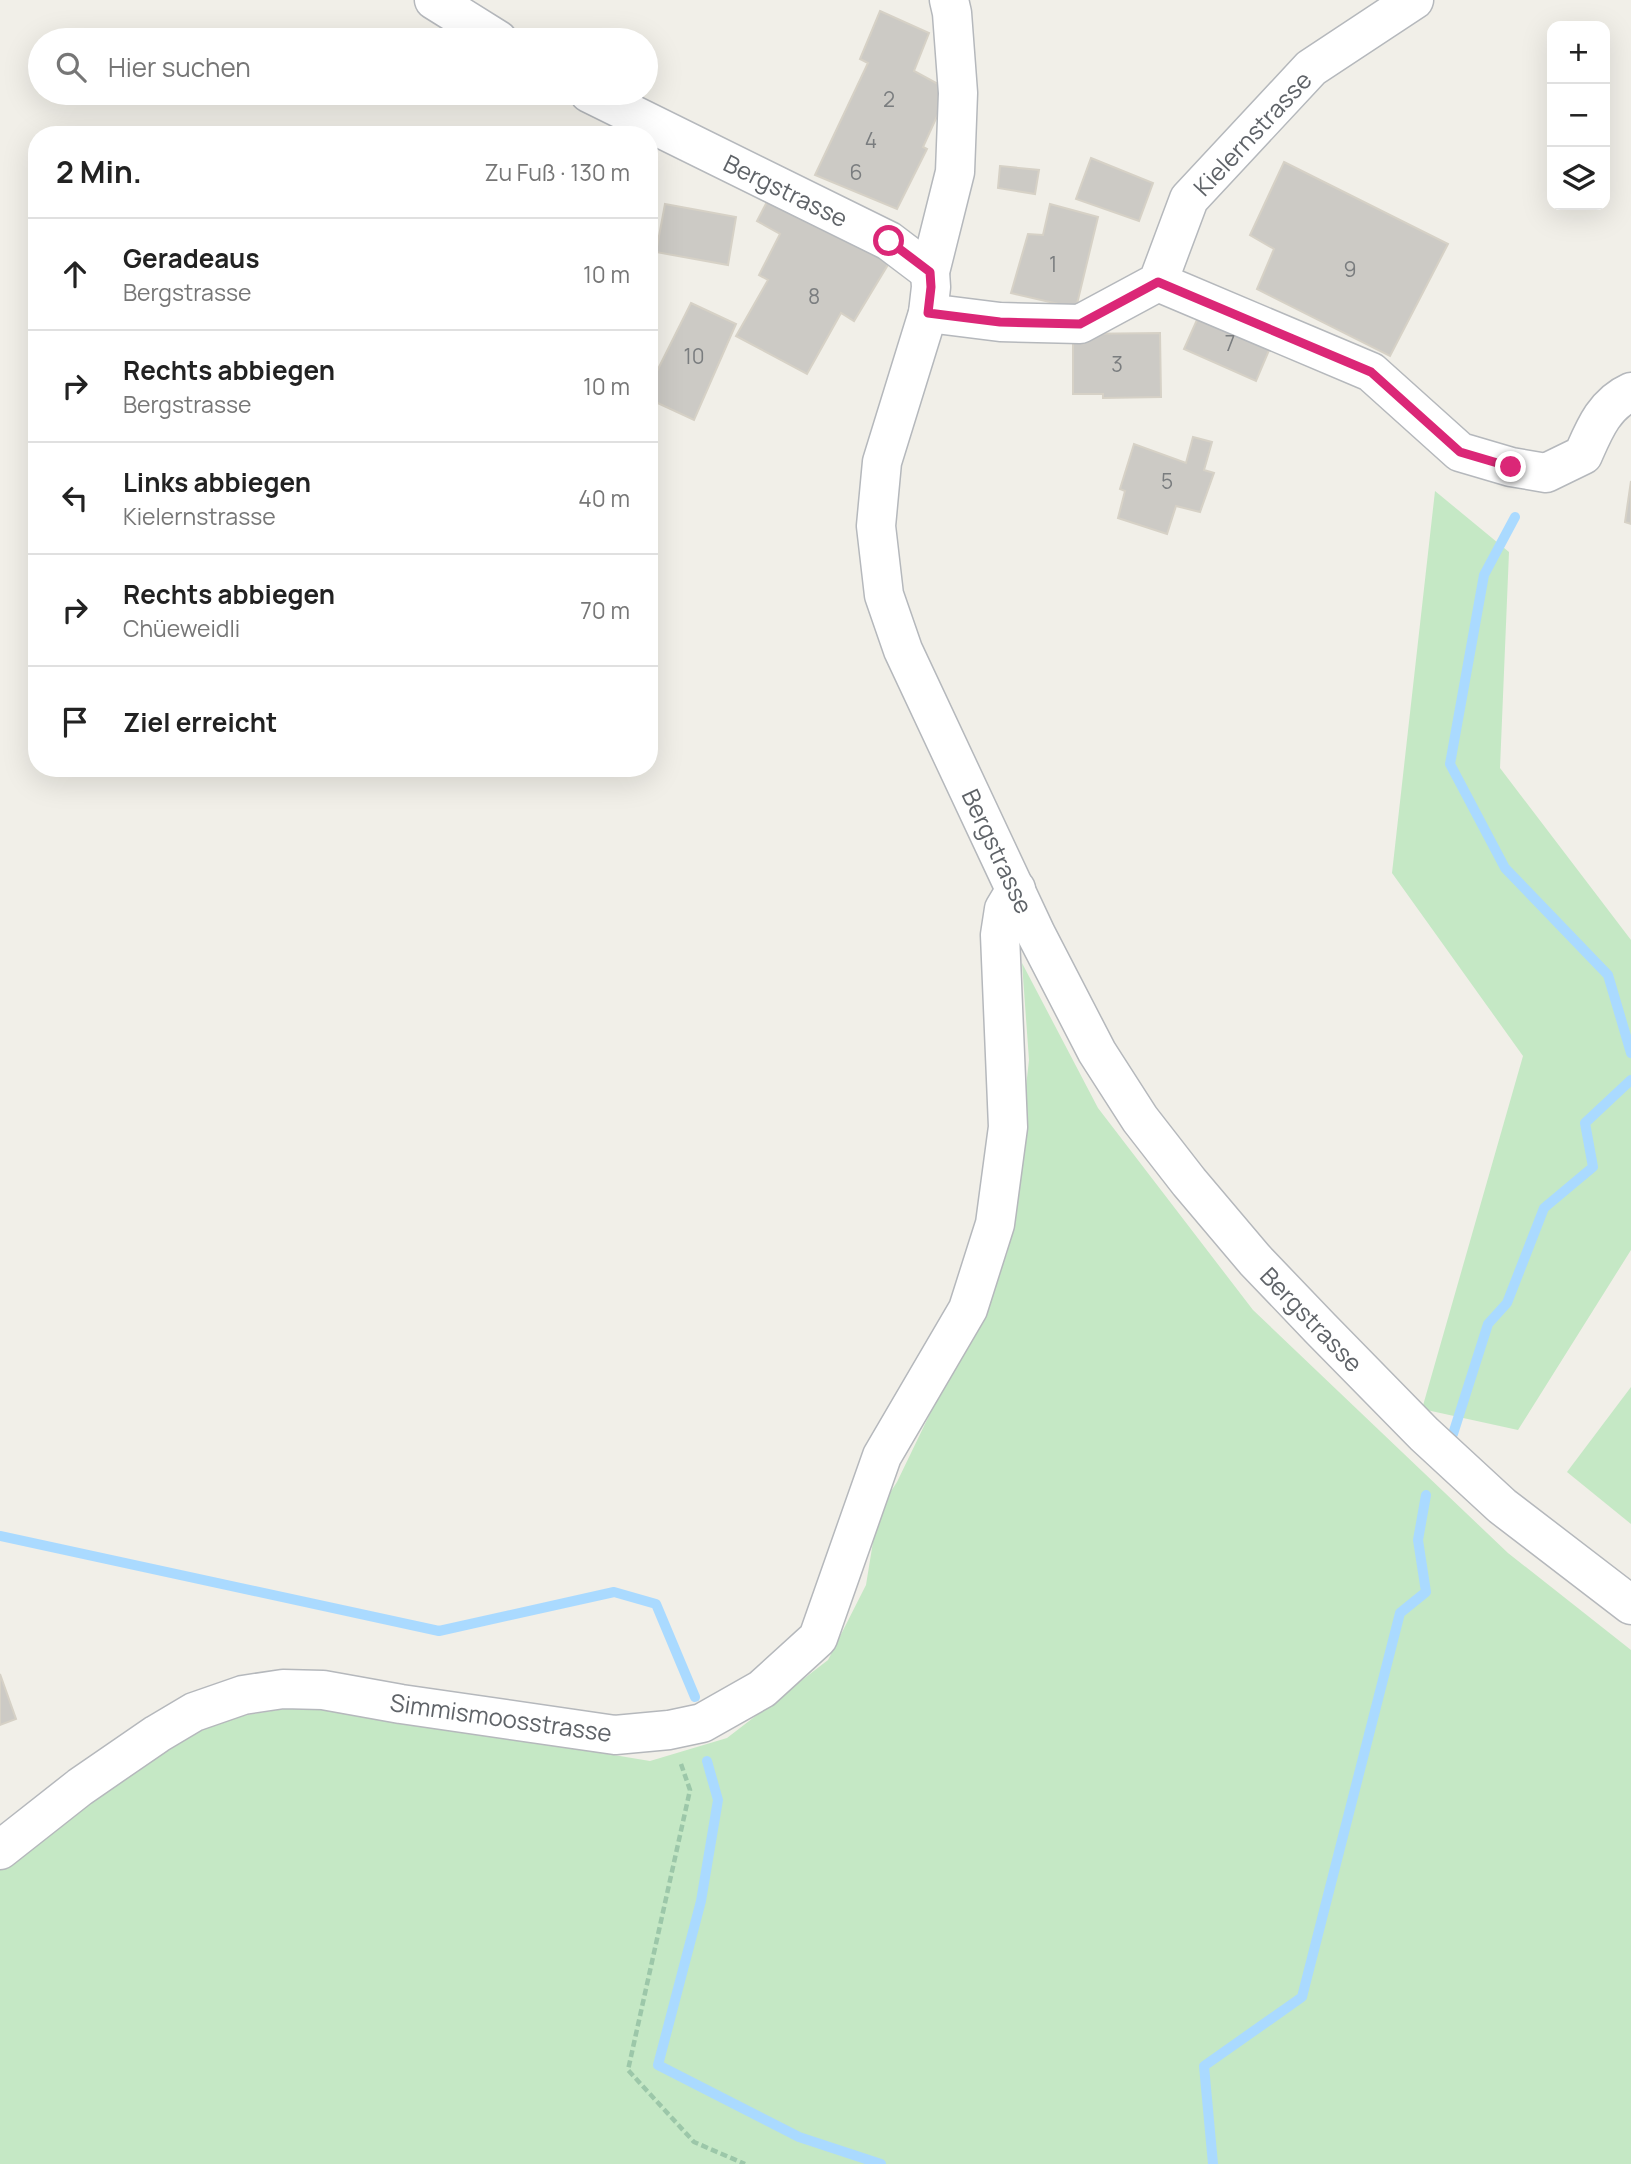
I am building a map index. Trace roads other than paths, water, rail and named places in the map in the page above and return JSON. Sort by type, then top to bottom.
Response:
[{"type":"street","points":[[434,0],[479,28]]},
{"type":"street","points":[[930,272],[954,172],[958,93],[949,0]]},
{"type":"street","name":"Kielernstrasse","points":[[1158,282],[1189,199],[1311,68],[1414,0]]},
{"type":"street","name":"Bergstrasse","points":[[613,105],[656,126]]},
{"type":"street","name":"Bergstrasse","points":[[658,127],[889,241],[930,272],[928,313],[882,463],[876,526],[884,594],[903,650],[1036,934],[1097,1052],[1126,1097],[1189,1182],[1255,1260],[1424,1434],[1492,1497],[1631,1605]]},
{"type":"street","points":[[928,313],[1000,322],[1080,324],[1158,282],[1371,372],[1460,452],[1511,467],[1546,473],[1583,455],[1600,416],[1631,392]]},
{"type":"street","name":"Simmismoosstrasse","points":[[0,1850],[80,1787],[157,1734],[194,1712],[243,1695],[283,1689],[323,1690],[615,1735],[669,1730],[702,1723],[762,1689],[818,1638],[882,1456],[968,1309],[995,1224],[1007,1127],[1000,935],[1004,909],[1016,889]]},
{"type":"waterway","points":[[1515,517],[1484,575],[1450,764],[1505,868],[1608,975],[1631,1053]]},
{"type":"waterway","points":[[1453,1434],[1488,1324],[1507,1303],[1544,1208],[1593,1167],[1585,1123],[1631,1080]]},
{"type":"waterway","points":[[1213,2164],[1204,2066],[1302,1997],[1400,1613],[1426,1592],[1418,1540],[1426,1495]]},
{"type":"waterway","points":[[0,1536],[439,1631],[614,1592],[656,1604],[695,1697]]},
{"type":"waterway","points":[[707,1761],[718,1800],[701,1901],[658,2065],[799,2137],[881,2164]]}]
